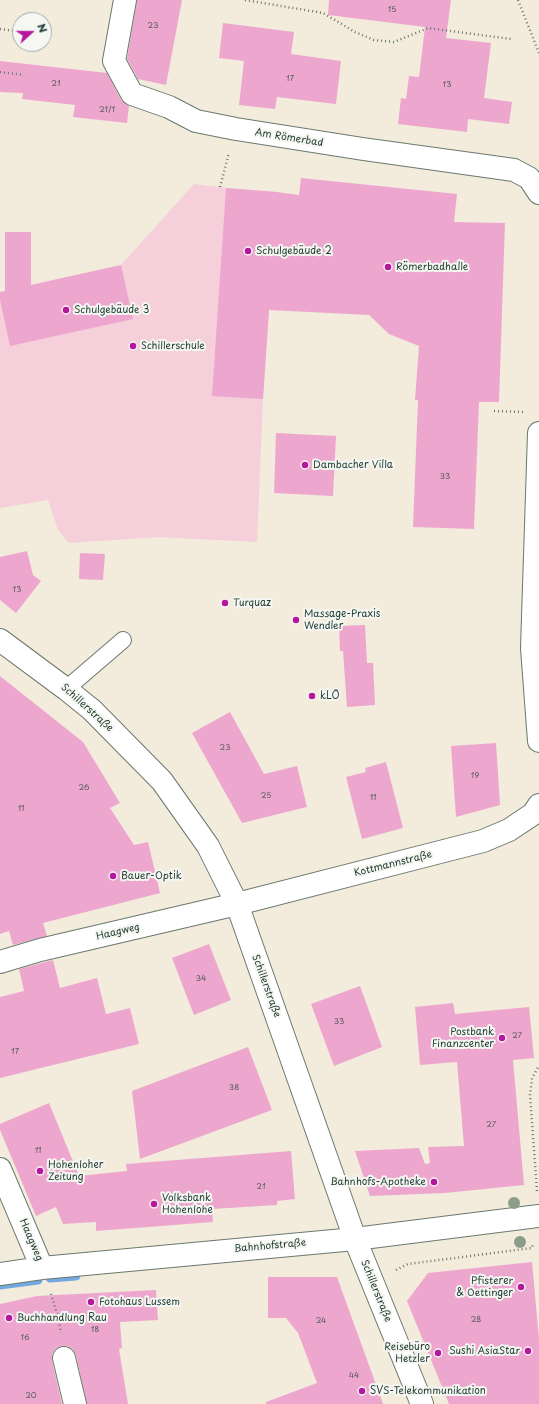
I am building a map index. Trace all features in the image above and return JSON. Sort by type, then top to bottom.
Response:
[{"type":"street","name":"Am Römerbad","points":[[125,0],[114,61],[132,94],[169,107],[196,121],[236,129],[363,149],[514,170],[529,178],[539,193]]},
{"type":"street","points":[[539,434],[532,648],[539,738]]},
{"type":"street","name":"Schillerstraße","points":[[0,640],[66,688],[92,710],[162,781],[208,846],[237,904],[355,1239],[422,1404]]},
{"type":"street","name":"Kottmannstraße","points":[[237,904],[484,841],[509,830],[533,814],[539,805]]},
{"type":"street","name":"Haagweg","points":[[0,962],[40,950],[237,904]]},
{"type":"street","name":"Haagweg","points":[[0,1169],[42,1268]]},
{"type":"street","name":"Bahnhofstraße","points":[[0,1274],[42,1268],[355,1239],[538,1206]]},
{"type":"street","points":[[64,1358],[75,1404]]},
{"type":"lane","points":[[66,688],[123,640]]},
{"type":"path","points":[[245,0],[324,14],[355,32],[374,40],[394,42],[428,28],[512,39]]},
{"type":"path","points":[[518,0],[539,53]]},
{"type":"path","points":[[0,29],[12,30]]},
{"type":"path","points":[[0,72],[24,75]]},
{"type":"path","points":[[220,187],[236,129]]},
{"type":"path","points":[[494,411],[532,412]]},
{"type":"path","points":[[538,1206],[530,1095],[532,1079],[539,1065]]},
{"type":"path","points":[[373,1282],[408,1264],[532,1248],[533,1240]]},
{"type":"path","points":[[49,1289],[58,1317],[64,1358]]},
{"type":"shaded area","name":"Schillerschule","points":[[194,184],[277,192],[263,399],[257,542],[158,537],[69,543],[58,530],[48,500],[0,508],[0,292],[121,265]]},
{"type":"building","points":[[137,0],[182,0],[166,85],[138,79],[127,59]]},
{"type":"building","points":[[329,0],[451,0],[446,38],[491,43],[484,98],[512,102],[509,124],[468,119],[467,132],[398,124],[401,98],[406,99],[409,76],[419,77],[425,27],[328,15]]},
{"type":"building","points":[[223,23],[294,32],[291,54],[341,61],[336,104],[277,97],[275,109],[239,105],[244,61],[219,58]]},
{"type":"building","points":[[0,61],[107,73],[121,100],[129,106],[127,123],[73,117],[75,105],[22,99],[23,93],[0,92]]},
{"type":"building","name":"Römerbadhalle","points":[[301,178],[457,194],[454,222],[505,223],[499,402],[479,402],[474,529],[413,527],[418,400],[415,400],[419,346],[389,334],[369,315],[269,310],[263,399],[212,396],[226,188],[299,195]]},
{"type":"building","name":"Schulgebäude 3","points":[[5,232],[31,232],[31,285],[121,265],[133,319],[10,346],[0,300],[0,292],[5,291]]},
{"type":"building","name":"Dambacher Villa","points":[[276,433],[336,436],[333,496],[274,493]]},
{"type":"building","points":[[27,551],[33,575],[41,581],[16,613],[0,600],[0,557]]},
{"type":"building","points":[[80,553],[105,554],[103,580],[79,579]]},
{"type":"building","points":[[365,625],[367,663],[373,663],[375,705],[347,707],[343,651],[340,651],[339,626]]},
{"type":"building","points":[[0,676],[83,742],[120,803],[110,808],[134,845],[148,842],[160,893],[43,923],[47,936],[13,945],[9,931],[0,934]]},
{"type":"building","points":[[230,712],[264,774],[297,766],[307,807],[242,823],[192,733]]},
{"type":"building","points":[[496,743],[500,805],[456,817],[451,746]]},
{"type":"building","points":[[386,762],[403,828],[362,839],[346,777],[366,772],[365,768]]},
{"type":"building","points":[[209,944],[231,1000],[194,1015],[172,958]]},
{"type":"building","points":[[53,960],[60,988],[97,978],[106,1014],[130,1008],[139,1044],[0,1078],[0,997],[24,991],[19,969]]},
{"type":"building","points":[[360,986],[382,1047],[334,1066],[311,1004]]},
{"type":"building","points":[[453,1003],[455,1014],[529,1007],[534,1058],[513,1060],[524,1185],[445,1193],[370,1196],[355,1151],[419,1148],[425,1164],[430,1163],[428,1147],[464,1146],[457,1062],[420,1065],[415,1007]]},
{"type":"building","points":[[248,1047],[272,1110],[140,1159],[132,1091]]},
{"type":"building","points":[[49,1103],[79,1176],[127,1171],[126,1164],[291,1151],[295,1199],[277,1201],[277,1205],[212,1209],[213,1222],[96,1231],[96,1222],[63,1224],[56,1207],[36,1216],[0,1130],[0,1124]]},
{"type":"building","points":[[532,1262],[539,1339],[539,1404],[449,1404],[407,1301],[428,1273]]},
{"type":"building","points":[[268,1277],[337,1277],[383,1404],[266,1404],[266,1402],[317,1383],[298,1333],[286,1318],[268,1318]]},
{"type":"building","points":[[156,1290],[158,1320],[120,1322],[122,1348],[119,1349],[128,1404],[87,1404],[76,1355],[73,1349],[68,1346],[61,1346],[55,1349],[52,1354],[52,1361],[62,1404],[0,1404],[0,1304],[37,1296]]},
{"type":"waterway","points":[[50,1278],[76,1276]]},
{"type":"waterway","points":[[0,1285],[38,1280]]},
{"type":"place","name":"Schulgebäude 2","points":[[248,251]]},
{"type":"place","name":"Römerbadhalle","points":[[388,267]]},
{"type":"place","name":"Schulgebäude 3","points":[[66,310]]},
{"type":"place","name":"Schillerschule","points":[[133,346]]},
{"type":"place","name":"Dambacher Villa","points":[[305,465]]},
{"type":"place","name":"Turquaz","points":[[225,603]]},
{"type":"place","name":"Massage-Praxis Wendler","points":[[296,620]]},
{"type":"place","name":"kLÖ","points":[[312,696]]},
{"type":"place","name":"Bauer-Optik","points":[[113,876]]},
{"type":"place","name":"Postbank Finanzcenter","points":[[502,1038]]},
{"type":"place","name":"Hohenloher Zeitung","points":[[40,1171]]},
{"type":"place","name":"Bahnhofs-Apotheke","points":[[434,1182]]},
{"type":"place","name":"Volksbank Hohenlohe","points":[[154,1204]]},
{"type":"place","name":"Pfisterer & Oettinger","points":[[521,1287]]},
{"type":"place","name":"Fotohaus Lussem","points":[[91,1302]]},
{"type":"place","name":"Buchhandlung Rau","points":[[9,1318]]},
{"type":"place","name":"Sushi AsiaStar","points":[[528,1351]]},
{"type":"place","name":"Reisebüro Hetzler","points":[[438,1353]]},
{"type":"place","name":"SVS-Telekommunikation","points":[[362,1391]]}]
